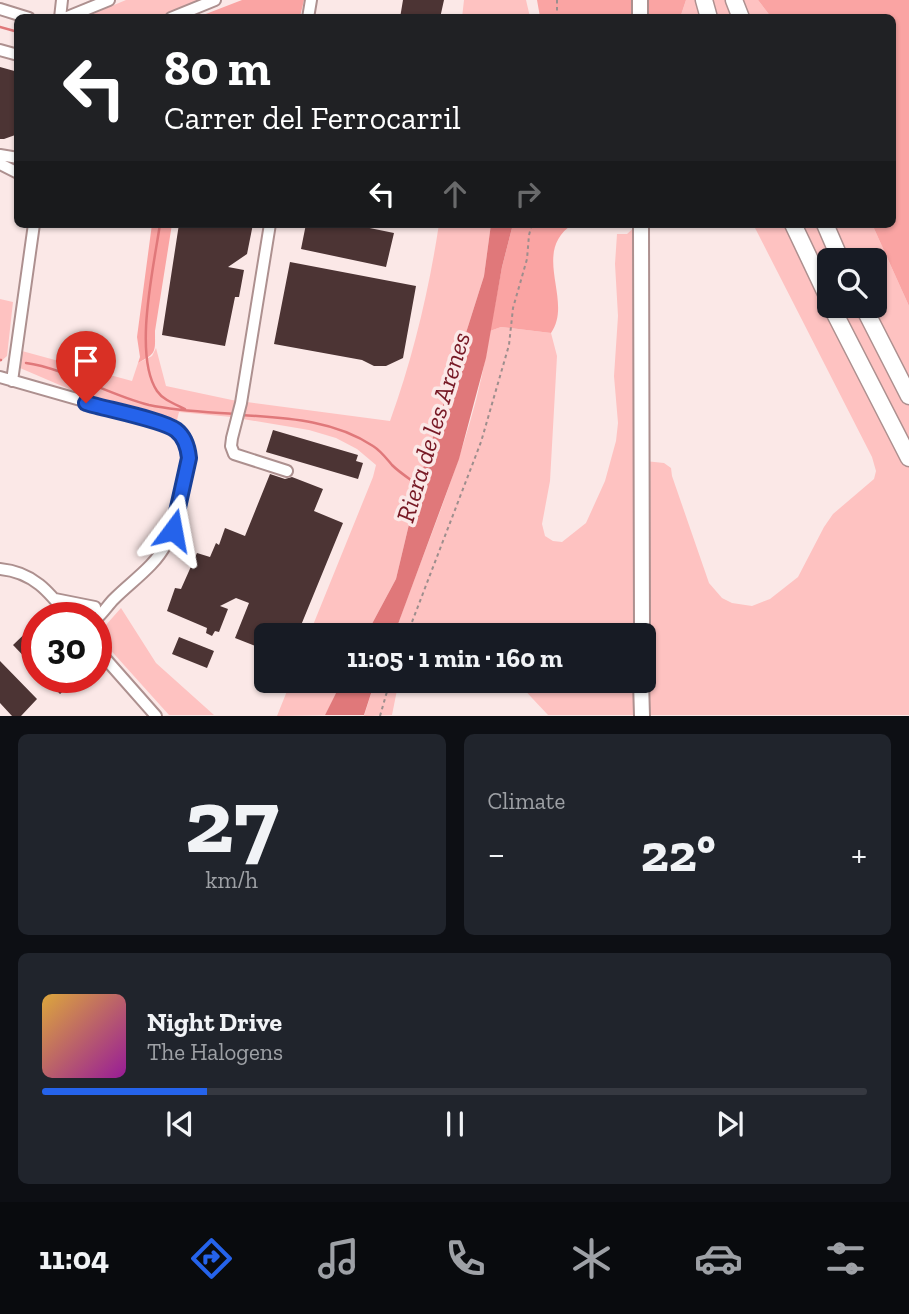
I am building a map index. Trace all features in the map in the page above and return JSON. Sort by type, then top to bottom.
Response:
[{"type":"highway","points":[[795,228],[817,276]]},
{"type":"highway","points":[[827,228],[835,248]]},
{"type":"highway","points":[[837,318],[909,458]]},
{"type":"highway","points":[[869,318],[909,396]]},
{"type":"main road","points":[[641,228],[642,623]]},
{"type":"main road","points":[[641,693],[642,716]]},
{"type":"street","points":[[73,14],[109,0]]},
{"type":"street","points":[[181,14],[215,0]]},
{"type":"street","points":[[12,381],[33,228]]},
{"type":"street","points":[[269,228],[241,403],[231,446],[233,454],[287,471]]},
{"type":"street","points":[[0,377],[168,425],[185,441],[189,458],[173,530],[156,559],[111,602]]},
{"type":"street","points":[[0,569],[25,573],[57,602]]},
{"type":"street","points":[[55,599],[62,602]]},
{"type":"street","points":[[112,666],[156,716]]},
{"type":"path","points":[[412,623],[481,442],[509,345],[513,308],[527,259],[531,228]]},
{"type":"path","points":[[380,716],[387,693]]},
{"type":"shaded area","points":[[126,0],[201,0],[166,14],[93,14]]},
{"type":"shaded area","points":[[242,0],[304,0],[301,14],[206,14]]},
{"type":"shaded area","points":[[464,0],[526,0],[529,14],[462,14]]},
{"type":"shaded area","points":[[537,0],[686,0],[681,14],[539,14]]},
{"type":"shaded area","points":[[686,0],[758,0],[769,14],[681,14]]},
{"type":"shaded area","points":[[758,0],[909,0],[909,306],[887,257],[887,248],[883,248],[874,228],[896,228],[896,14],[769,14]]},
{"type":"shaded area","points":[[151,228],[171,228],[155,331],[155,348],[149,357],[138,363],[140,357],[137,337]]},
{"type":"shaded area","points":[[438,228],[490,228],[484,276],[420,478],[396,579],[372,623],[314,623],[376,465],[357,449],[336,438],[309,430],[231,417],[179,412],[177,420],[142,408],[76,392],[20,368],[22,351],[132,381],[138,363],[152,356],[156,348],[166,386],[232,400],[390,421],[419,324]]},
{"type":"shaded area","points":[[490,228],[512,228],[502,267],[486,358],[459,459],[398,623],[372,623],[396,579],[420,478],[484,276]]},
{"type":"shaded area","points":[[512,228],[569,228],[561,235],[555,248],[553,262],[558,306],[557,320],[551,333],[501,327],[490,331]]},
{"type":"shaded area","points":[[634,228],[638,228],[645,461],[664,463],[671,468],[709,583],[722,598],[732,603],[752,606],[770,599],[798,577],[833,514],[874,479],[876,471],[872,457],[755,228],[874,228],[883,248],[817,248],[817,318],[887,318],[887,257],[909,306],[909,715],[548,715],[527,693],[656,693],[656,623],[398,623],[450,485],[474,409],[490,331],[501,327],[551,333],[557,356],[550,481],[542,524],[545,536],[562,542],[586,523],[605,481],[616,441],[618,423],[614,376],[618,316],[615,264],[617,234],[627,234]]},
{"type":"shaded area","points":[[0,299],[13,302],[7,356],[0,362]]},
{"type":"shaded area","points":[[121,608],[156,663],[214,715],[169,715],[112,652],[112,618]]},
{"type":"shaded area","points":[[286,693],[336,693],[325,715],[277,716]]},
{"type":"shaded area","points":[[336,693],[371,693],[364,715],[325,715]]},
{"type":"shaded area","points":[[371,693],[396,693],[392,715],[364,716]]},
{"type":"building","points":[[403,0],[444,0],[441,14],[401,14]]},
{"type":"building","points":[[0,67],[14,71],[14,135],[0,139]]},
{"type":"building","points":[[178,228],[252,228],[247,254],[228,267],[244,270],[239,297],[235,297],[225,346],[162,335]]},
{"type":"building","points":[[305,228],[370,228],[394,233],[386,267],[301,249]]},
{"type":"building","points":[[290,262],[416,286],[403,358],[386,366],[374,366],[362,360],[274,344]]},
{"type":"building","points":[[273,430],[358,455],[356,461],[363,463],[358,479],[266,452]]},
{"type":"building","points":[[270,474],[285,479],[292,477],[323,489],[314,511],[343,523],[302,623],[254,623],[254,645],[235,638],[249,603],[236,598],[220,606],[228,609],[219,632],[215,631],[212,636],[206,633],[207,628],[167,611],[175,588],[181,589],[197,553],[210,557],[216,543],[219,545],[225,528],[245,536]]},
{"type":"building","points":[[21,637],[21,653],[13,645]]},
{"type":"building","points":[[179,637],[214,651],[207,668],[172,654]]},
{"type":"building","points":[[0,661],[21,683],[21,693],[31,693],[37,699],[21,716],[12,716],[0,703]]},
{"type":"waterway","points":[[0,27],[14,31]]},
{"type":"waterway","points":[[159,228],[147,310],[146,356],[157,391],[185,409]]},
{"type":"waterway","points":[[26,363],[56,370],[149,405],[235,414]]},
{"type":"waterway","name":"Riera de les Arenes","points":[[242,415],[310,422],[358,437],[376,448],[395,468],[418,485]]},
{"type":"route","points":[[86,403],[168,425],[181,435],[189,458],[173,530]]}]
